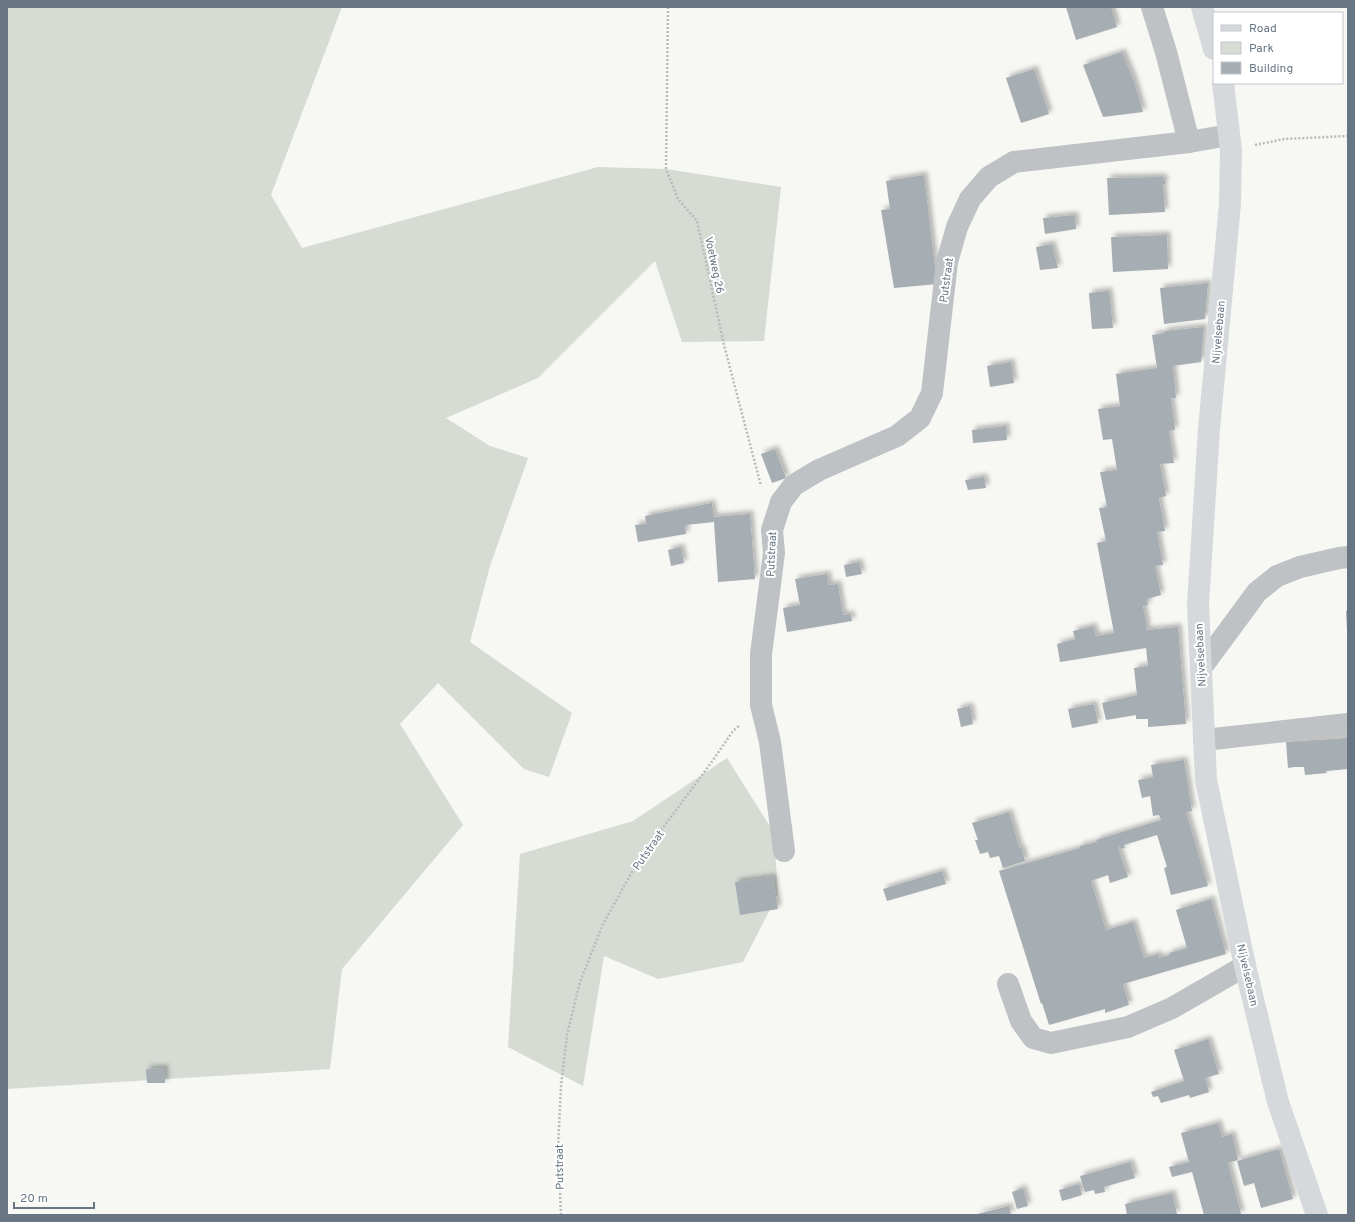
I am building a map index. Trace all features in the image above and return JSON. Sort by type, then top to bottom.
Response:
[{"type":"main road","points":[[1202,7],[1213,46]]},
{"type":"main road","name":"Nijvelsebaan","points":[[1223,84],[1230,142],[1230,204],[1209,428],[1198,605],[1206,780],[1245,966],[1278,1102],[1317,1215]]},
{"type":"street","points":[[1152,7],[1166,52],[1189,142]]},
{"type":"street","name":"Putstraat","points":[[761,706],[761,654],[774,553],[772,530],[781,502],[794,485],[819,470],[897,436],[920,418],[932,393],[948,262],[957,227],[970,199],[989,177],[1014,162],[1189,142],[1230,142]]},
{"type":"street","points":[[1201,668],[1257,592],[1277,576],[1300,567],[1348,557]]},
{"type":"street","points":[[761,706],[770,742],[784,851]]},
{"type":"street","points":[[1204,740],[1348,724]]},
{"type":"street","points":[[1008,984],[1021,1021],[1033,1038],[1051,1043],[1128,1027],[1172,1008],[1245,966]]},
{"type":"path","name":"Voetweg 26","points":[[668,7],[666,169],[678,199],[697,221],[724,345],[762,491]]},
{"type":"path","points":[[1230,142],[1348,136]]},
{"type":"path","name":"Putstraat","points":[[561,1215],[558,1148],[561,1086],[567,1035],[580,982],[603,924],[637,863],[733,731],[761,706]]},
{"type":"green space","points":[[7,7],[342,7],[271,195],[302,248],[598,167],[666,169],[781,187],[764,341],[682,342],[655,261],[538,378],[446,418],[490,446],[528,458],[490,566],[470,642],[572,713],[549,777],[524,769],[438,683],[400,724],[463,825],[342,969],[330,1069],[7,1089]]},
{"type":"green space","points":[[727,758],[774,833],[778,894],[743,962],[658,979],[604,956],[583,1086],[508,1047],[520,854],[633,821]]},
{"type":"building","points":[[1066,7],[1111,7],[1117,27],[1076,40]]},
{"type":"building","points":[[1122,52],[1134,81],[1143,112],[1103,117],[1083,65]]},
{"type":"building","points":[[1034,69],[1049,114],[1021,123],[1006,78]]},
{"type":"building","points":[[924,175],[937,284],[894,288],[881,210],[890,209],[886,181]]},
{"type":"building","points":[[1163,177],[1163,180],[1165,180],[1165,184],[1163,184],[1165,212],[1109,215],[1107,178]]},
{"type":"building","points":[[1075,215],[1076,229],[1045,234],[1043,218]]},
{"type":"building","points":[[1167,235],[1168,269],[1113,272],[1111,237]]},
{"type":"building","points":[[1052,244],[1058,268],[1040,270],[1036,247]]},
{"type":"building","points":[[1208,283],[1205,319],[1164,324],[1160,288]]},
{"type":"building","points":[[1109,291],[1113,328],[1092,329],[1089,293]]},
{"type":"building","points":[[1204,327],[1201,362],[1173,366],[1176,398],[1171,398],[1175,430],[1169,431],[1174,463],[1160,464],[1166,496],[1159,498],[1165,531],[1157,532],[1163,565],[1155,566],[1161,595],[1147,599],[1148,605],[1143,606],[1147,630],[1178,627],[1186,724],[1148,727],[1148,719],[1136,719],[1136,715],[1106,720],[1102,703],[1137,695],[1134,668],[1148,666],[1146,648],[1060,662],[1057,644],[1075,639],[1073,631],[1093,626],[1096,636],[1114,633],[1097,543],[1106,541],[1099,508],[1107,507],[1100,472],[1117,470],[1112,439],[1103,440],[1098,409],[1120,406],[1116,374],[1157,368],[1152,335],[1165,333],[1164,331]]},
{"type":"building","points":[[1011,362],[1014,383],[990,387],[987,366]]},
{"type":"building","points":[[1006,426],[1007,440],[973,443],[972,430]]},
{"type":"building","points":[[775,449],[786,478],[772,483],[761,454]]},
{"type":"building","points":[[984,477],[986,488],[968,490],[965,480]]},
{"type":"building","points":[[712,503],[714,517],[750,514],[755,579],[718,582],[714,522],[685,525],[686,534],[638,542],[635,525],[646,524],[645,516]]},
{"type":"building","points":[[681,547],[684,563],[671,566],[668,550]]},
{"type":"building","points":[[859,562],[862,574],[846,577],[844,565]]},
{"type":"building","points":[[827,574],[829,585],[838,584],[843,615],[851,614],[852,621],[787,632],[783,608],[800,605],[795,579]]},
{"type":"building","points":[[1346,611],[1348,611],[1348,629],[1347,629]]},
{"type":"building","points":[[1094,704],[1098,723],[1072,728],[1068,709]]},
{"type":"building","points":[[970,706],[973,724],[961,727],[957,709]]},
{"type":"building","points":[[1348,738],[1348,769],[1305,775],[1304,767],[1288,768],[1286,742]]},
{"type":"building","points":[[1184,760],[1192,811],[1186,812],[1208,886],[1171,895],[1164,868],[1167,867],[1157,835],[1124,845],[1125,848],[1118,848],[1128,877],[1110,883],[1108,875],[1091,881],[1106,930],[1133,922],[1144,958],[1158,954],[1159,958],[1170,955],[1169,953],[1187,948],[1176,910],[1211,899],[1226,954],[1123,984],[1129,1005],[1105,1013],[1105,1009],[1049,1025],[999,871],[1080,848],[1080,846],[1097,842],[1096,840],[1161,820],[1159,815],[1153,816],[1150,796],[1142,798],[1138,780],[1153,777],[1151,765]]},
{"type":"building","points":[[1009,812],[1025,861],[1003,868],[999,856],[990,858],[988,852],[980,854],[975,840],[978,840],[972,823]]},
{"type":"building","points":[[942,871],[946,884],[887,901],[883,889]]},
{"type":"building","points":[[773,877],[778,909],[740,915],[735,882]]},
{"type":"building","points":[[1208,1039],[1219,1074],[1205,1078],[1209,1092],[1190,1098],[1189,1095],[1161,1103],[1158,1096],[1153,1097],[1151,1092],[1184,1081],[1174,1050]]},
{"type":"building","points":[[165,1068],[165,1083],[147,1083],[146,1069]]},
{"type":"building","points":[[1218,1123],[1222,1137],[1232,1134],[1238,1160],[1228,1163],[1241,1214],[1239,1215],[1204,1215],[1192,1172],[1172,1177],[1169,1167],[1189,1162],[1181,1133]]},
{"type":"building","points":[[1279,1149],[1293,1199],[1261,1208],[1254,1183],[1244,1186],[1237,1161]]},
{"type":"building","points":[[1130,1162],[1135,1178],[1104,1187],[1105,1192],[1095,1194],[1094,1190],[1085,1192],[1080,1176]]},
{"type":"building","points":[[1079,1184],[1082,1195],[1062,1201],[1059,1190]]},
{"type":"building","points":[[1023,1188],[1028,1206],[1017,1209],[1012,1192]]},
{"type":"building","points":[[1172,1193],[1177,1214],[1127,1215],[1125,1204]]},
{"type":"building","points":[[1009,1206],[1011,1215],[977,1215],[977,1214]]}]
